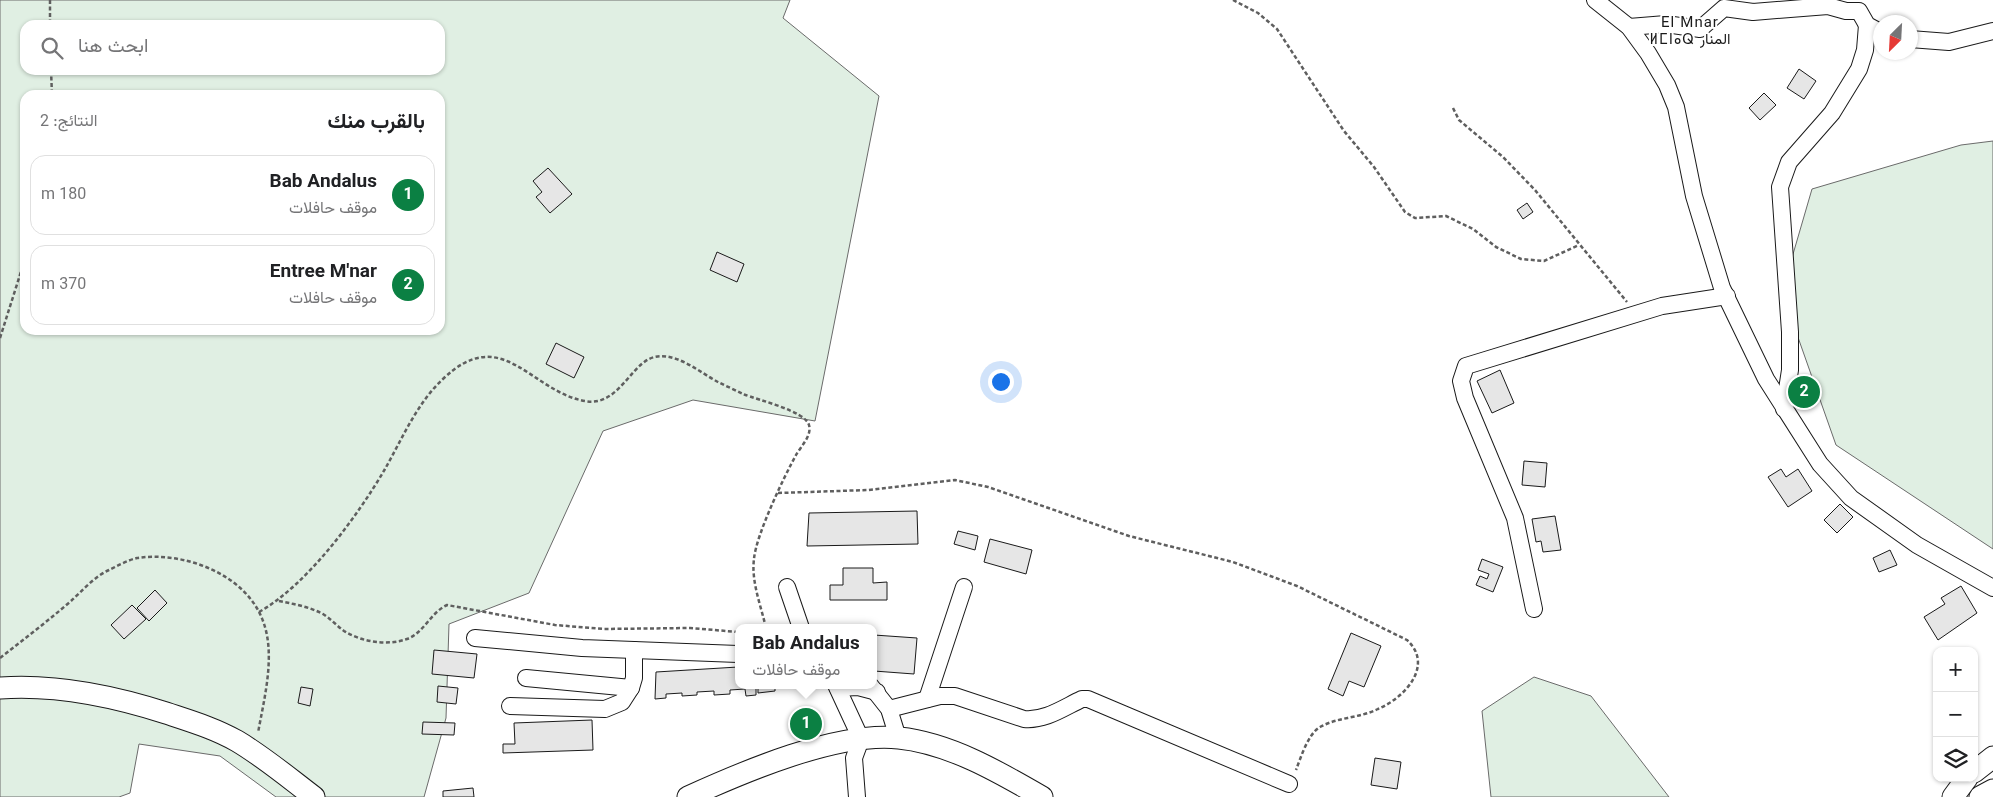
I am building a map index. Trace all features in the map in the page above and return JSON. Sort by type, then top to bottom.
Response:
[{"type":"main road","points":[[0,688],[48,689],[92,694],[139,704],[197,722],[254,752],[314,797]]},
{"type":"main road","points":[[688,797],[717,784],[824,745],[862,739],[898,738],[926,744],[962,756],[1042,797]]},
{"type":"main road","points":[[1978,769],[1993,757]]},
{"type":"main road","points":[[1953,797],[1964,782]]},
{"type":"main road","points":[[1980,797],[1993,790]]},
{"type":"street","points":[[1595,0],[1629,27],[1657,66],[1676,107],[1694,196],[1722,288],[1766,380],[1820,464],[1851,498],[1917,545],[1993,588]]},
{"type":"street","points":[[1629,27],[1666,24],[1700,29],[1724,8],[1753,12],[1828,6],[1867,17],[1864,50],[1859,69],[1832,113],[1789,162],[1780,187],[1790,332],[1790,370],[1784,408]]},
{"type":"street","points":[[1918,40],[1949,42],[1993,32]]},
{"type":"street","points":[[1534,610],[1515,518],[1471,416],[1461,380],[1466,366],[1662,306],[1727,296]]},
{"type":"street","points":[[787,587],[800,624]]},
{"type":"street","points":[[927,699],[964,587]]},
{"type":"street","points":[[475,638],[634,650],[735,654]]},
{"type":"street","points":[[510,706],[604,709],[622,702],[631,688],[634,678],[634,650]]},
{"type":"street","points":[[526,678],[631,688]]},
{"type":"street","points":[[838,689],[862,739],[854,758],[857,797]]},
{"type":"street","points":[[873,689],[889,709],[898,738]]},
{"type":"street","points":[[889,709],[927,699],[955,696],[1024,719],[1033,720],[1088,698],[1289,784]]},
{"type":"path","points":[[50,0],[50,20]]},
{"type":"path","points":[[1233,0],[1258,13],[1277,29],[1344,131],[1374,167],[1405,212],[1415,218],[1446,216],[1473,230],[1496,247],[1521,259],[1544,261],[1580,246]]},
{"type":"path","points":[[51,75],[52,90]]},
{"type":"path","points":[[1453,108],[1459,120],[1503,157],[1535,190],[1580,246],[1607,275],[1636,315]]},
{"type":"path","points":[[0,338],[20,281]]},
{"type":"path","points":[[259,612],[279,601],[298,584],[335,540],[384,471],[419,408],[443,378],[477,357],[495,356],[513,363],[568,396],[595,402],[614,392],[649,359],[664,356],[687,363],[718,382],[757,400],[802,416],[807,421],[810,429],[806,441],[797,453],[778,493],[754,558],[755,581],[765,624]]},
{"type":"path","points":[[778,493],[868,490],[955,480],[988,487],[1129,536],[1233,562],[1297,586],[1407,640],[1416,648],[1420,659],[1416,675],[1401,694],[1379,709],[1336,720],[1318,728],[1308,743],[1289,784]]},
{"type":"path","points":[[0,658],[106,571],[136,558],[165,558],[202,565],[235,583],[252,598],[264,622],[268,650],[266,691],[254,752]]},
{"type":"path","points":[[279,601],[302,606],[324,614],[344,631],[359,638],[382,643],[407,639],[416,634],[436,610],[447,604],[555,625],[604,629],[690,628],[735,632]]},
{"type":"green space","points":[[0,0],[790,0],[783,18],[879,96],[815,421],[693,400],[603,431],[529,593],[449,624],[446,718],[424,797],[276,797],[220,756],[139,744],[130,793],[119,797],[0,797]]},
{"type":"green space","points":[[1993,141],[1993,549],[1836,445],[1782,292],[1812,189],[1961,145]]},
{"type":"green space","points":[[1534,677],[1591,696],[1669,797],[1491,797],[1482,711]]},
{"type":"building","points":[[1799,69],[1816,81],[1804,99],[1787,88]]},
{"type":"building","points":[[1764,93],[1776,105],[1760,120],[1749,108]]},
{"type":"building","points":[[548,168],[572,194],[550,213],[536,197],[542,192],[533,181]]},
{"type":"building","points":[[1527,203],[1533,212],[1523,219],[1517,210]]},
{"type":"building","points":[[717,252],[744,264],[737,282],[710,270]]},
{"type":"building","points":[[556,343],[584,357],[574,378],[546,364]]},
{"type":"building","points":[[1500,370],[1514,403],[1492,413],[1477,381]]},
{"type":"building","points":[[1524,461],[1547,463],[1545,487],[1522,485]]},
{"type":"building","points":[[1781,469],[1786,477],[1798,469],[1812,491],[1788,507],[1768,477]]},
{"type":"building","points":[[1840,504],[1853,517],[1837,533],[1824,520]]},
{"type":"building","points":[[917,511],[918,544],[807,546],[809,513]]},
{"type":"building","points":[[1555,516],[1561,550],[1543,552],[1541,541],[1536,542],[1532,519]]},
{"type":"building","points":[[958,531],[978,536],[975,550],[954,544]]},
{"type":"building","points":[[990,539],[1032,550],[1026,574],[984,562]]},
{"type":"building","points":[[1890,550],[1897,565],[1879,572],[1873,558]]},
{"type":"building","points":[[1482,559],[1503,567],[1493,592],[1476,585],[1480,576],[1487,579],[1489,574],[1478,570]]},
{"type":"building","points":[[843,568],[873,568],[873,583],[887,582],[887,600],[830,600],[830,585],[843,585]]},
{"type":"building","points":[[1961,586],[1977,613],[1938,640],[1924,617],[1945,604],[1941,598]]},
{"type":"building","points":[[155,590],[167,603],[149,621],[137,608]]},
{"type":"building","points":[[132,605],[146,619],[124,639],[111,625]]},
{"type":"building","points":[[1351,633],[1381,646],[1364,687],[1349,681],[1343,696],[1328,689]]},
{"type":"building","points":[[877,635],[917,638],[914,674],[877,671]]},
{"type":"building","points":[[434,650],[477,654],[474,678],[432,674]]},
{"type":"building","points":[[735,667],[735,689],[745,689],[730,690],[730,694],[714,695],[714,691],[697,692],[697,695],[682,696],[682,693],[666,694],[666,698],[655,699],[656,672]]},
{"type":"building","points":[[438,686],[458,688],[456,704],[437,702]]},
{"type":"building","points":[[301,687],[313,689],[310,706],[298,703]]},
{"type":"building","points":[[745,689],[756,689],[756,695],[746,696]]},
{"type":"building","points":[[758,689],[775,689],[775,691],[758,693]]},
{"type":"building","points":[[592,720],[593,750],[503,753],[503,744],[515,744],[514,723]]},
{"type":"building","points":[[423,722],[455,723],[454,735],[422,734]]},
{"type":"building","points":[[1375,758],[1401,762],[1397,789],[1371,785]]},
{"type":"building","points":[[473,788],[474,797],[443,797],[443,791]]},
{"type":"place","name":"Entree M'nar","points":[[1804,392]]},
{"type":"place","name":"Bab Andalus","points":[[806,724]]},
{"type":"district","name":"El Mnar ⵍⵎⵏⴰⵕ المنار","points":[[1690,32]]}]
